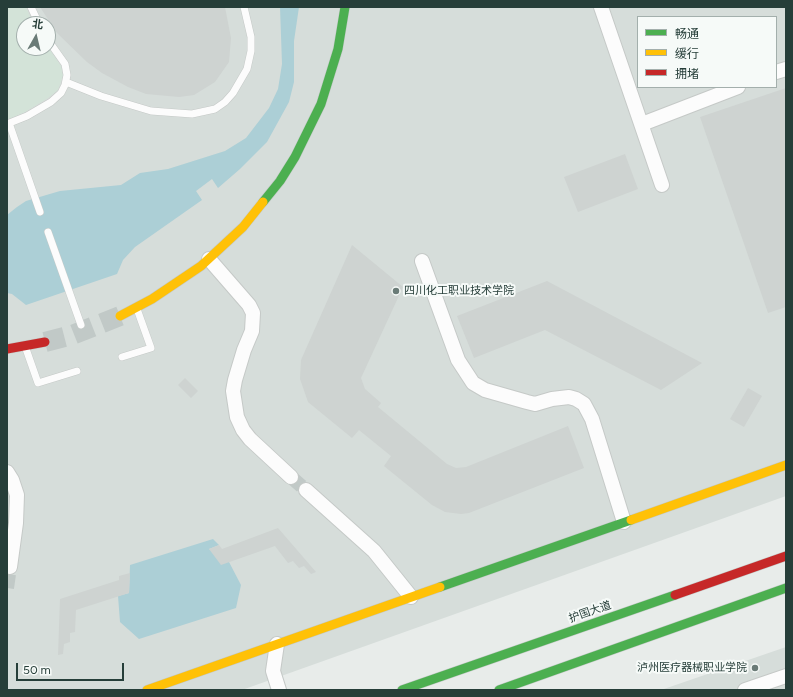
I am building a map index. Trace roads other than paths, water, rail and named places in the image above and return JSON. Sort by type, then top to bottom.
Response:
[{"type":"street","points":[[120,316],[177,284],[209,259],[243,227],[262,205],[295,157],[318,111],[338,49],[345,7]]},
{"type":"street","points":[[601,7],[662,185]]},
{"type":"street","points":[[642,124],[735,88]]},
{"type":"street","points":[[209,259],[250,304],[253,313],[252,331],[244,350],[233,391],[238,417],[243,430],[250,439],[291,477]]},
{"type":"street","points":[[422,261],[458,360],[473,383],[485,390],[535,404],[552,399],[569,397],[584,404],[592,419],[624,522]]},
{"type":"street","points":[[7,349],[45,342]]},
{"type":"street","points":[[146,690],[786,465]]},
{"type":"street","points":[[7,472],[15,486],[17,500],[16,523],[10,567]]},
{"type":"street","points":[[306,490],[374,551],[410,597]]},
{"type":"street","name":"护国大道","points":[[402,690],[786,556]]},
{"type":"street","points":[[507,689],[786,588]]},
{"type":"street","points":[[276,644],[273,672],[278,690]]},
{"type":"street","points":[[745,690],[786,676]]},
{"type":"lane","points":[[66,82],[101,96],[151,111],[192,114],[215,108],[225,102],[234,93],[247,69],[251,51],[251,37],[244,7]]},
{"type":"lane","points":[[40,212],[8,124],[27,116],[51,102],[61,93],[66,82],[67,75],[65,64],[56,51]]},
{"type":"lane","points":[[48,232],[80,325]]},
{"type":"lane","points":[[122,357],[151,348],[136,308]]},
{"type":"lane","points":[[25,346],[38,383],[77,371]]},
{"type":"water","points":[[280,7],[299,7],[294,41],[294,82],[289,102],[267,142],[240,169],[218,188],[212,179],[196,191],[202,200],[135,247],[123,260],[117,274],[26,305],[12,294],[7,293],[7,215],[26,201],[60,191],[121,185],[140,173],[168,169],[225,151],[246,138],[269,108],[278,89],[282,64]]},
{"type":"water","points":[[213,539],[219,545],[209,549],[229,562],[241,585],[236,608],[139,639],[120,622],[118,596],[129,593],[130,565]]},
{"type":"tunnel","points":[[45,342],[72,335],[120,316]]},
{"type":"tunnel","points":[[291,477],[306,490]]},
{"type":"tunnel","points":[[7,588],[10,567]]},
{"type":"place","name":"四川化工职业技术学院","points":[[396,291]]},
{"type":"place","name":"泸州医疗器械职业学院","points":[[755,668]]}]
